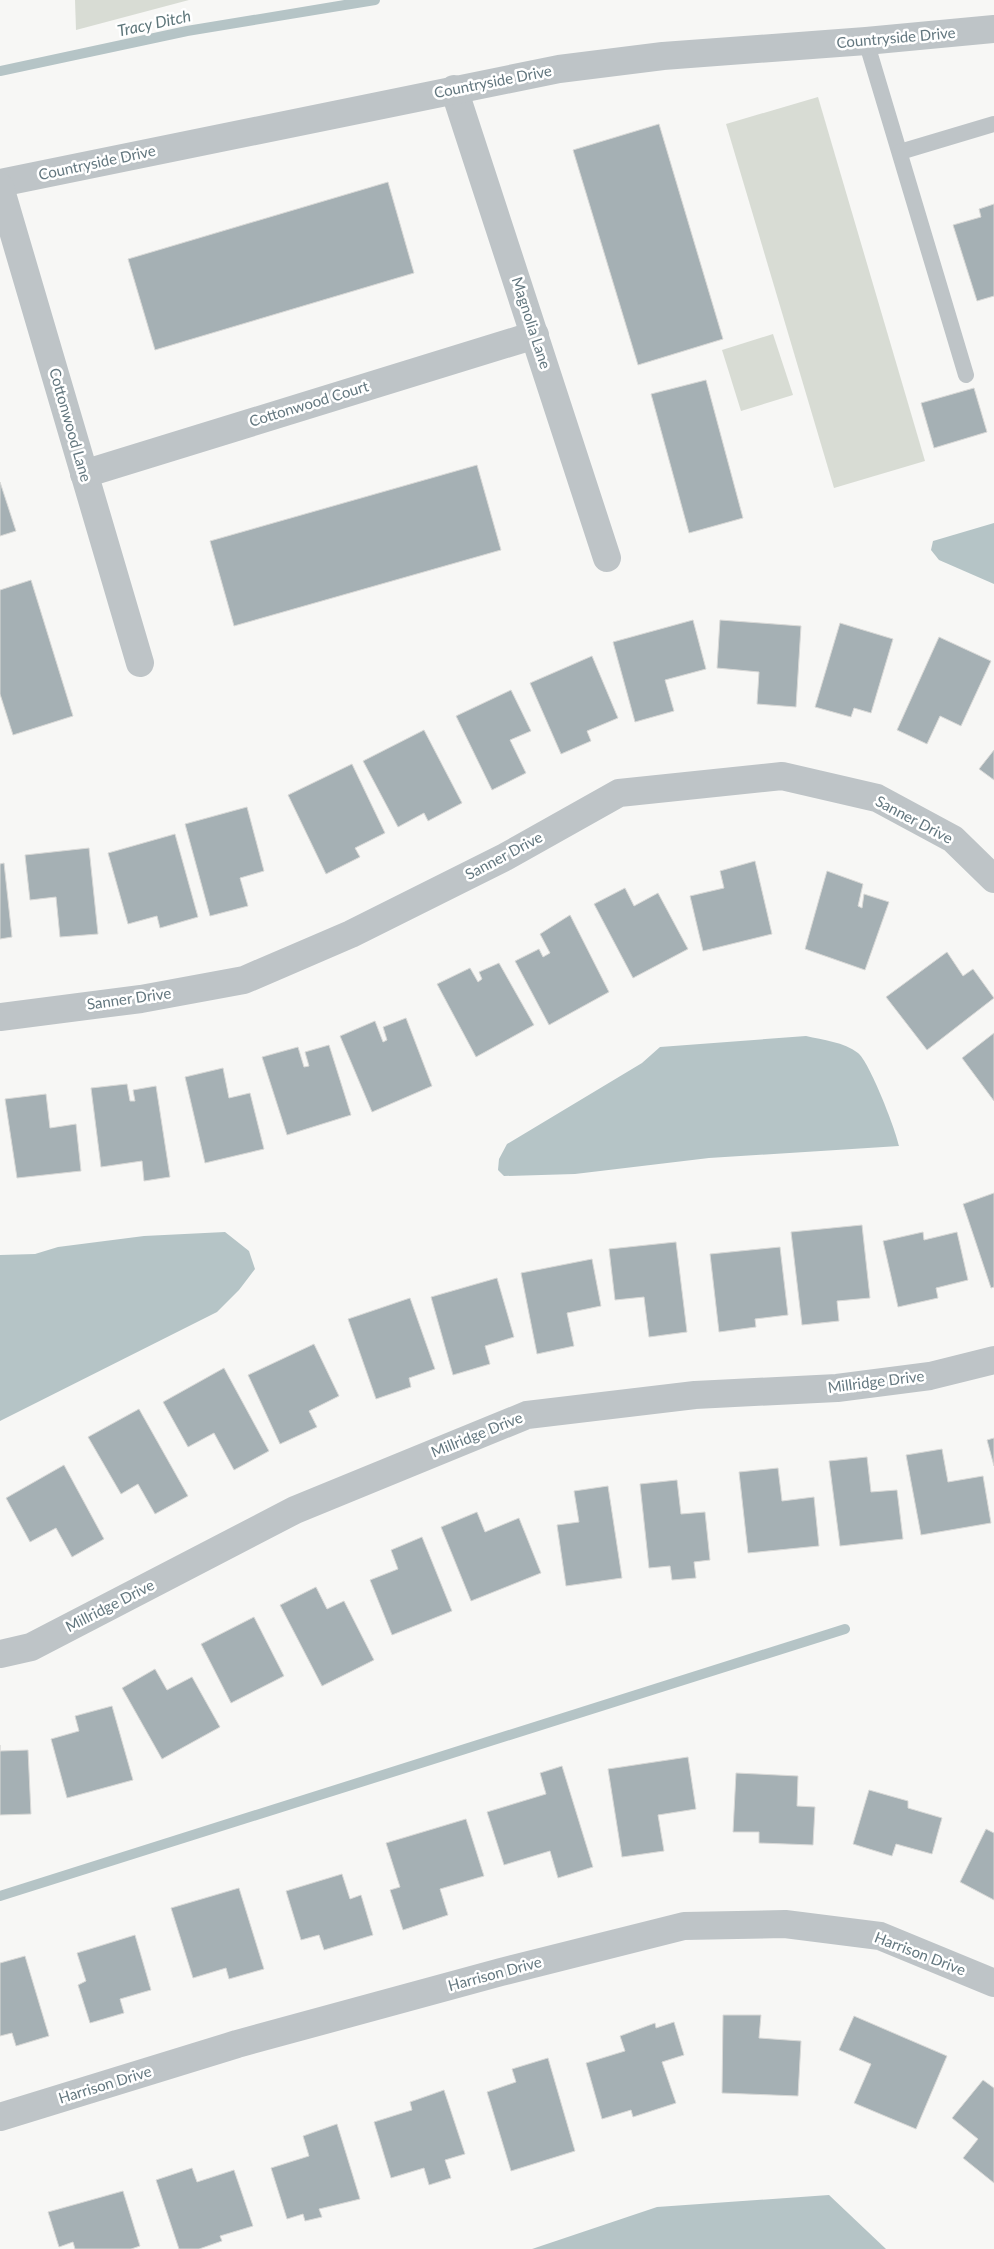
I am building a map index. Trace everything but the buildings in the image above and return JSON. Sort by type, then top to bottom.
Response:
[{"type":"street","name":"Countryside Drive","points":[[0,182],[559,69],[663,56],[866,41],[994,29]]},
{"type":"street","name":"Magnolia Lane","points":[[454,89],[607,558]]},
{"type":"street","name":"Cottonwood Lane","points":[[0,187],[140,663]]},
{"type":"street","name":"Cottonwood Court","points":[[84,474],[535,335]]},
{"type":"street","name":"Sanner Drive","points":[[0,1017],[141,999],[244,980],[360,930],[505,857],[619,793],[782,776],[876,798],[953,839],[994,879]]},
{"type":"street","name":"Millridge Drive","points":[[0,1654],[31,1647],[295,1510],[527,1414],[695,1395],[837,1388],[930,1376],[994,1360]]},
{"type":"street","name":"Harrison Drive","points":[[0,2117],[237,2044],[501,1972],[684,1926],[785,1924],[880,1936],[994,1983]]},
{"type":"lane","points":[[866,41],[966,374]]},
{"type":"lane","points":[[900,152],[994,124]]},
{"type":"shaded area","points":[[75,0],[189,0],[76,30]]},
{"type":"shaded area","points":[[818,97],[925,461],[834,488],[726,124]]},
{"type":"shaded area","points":[[773,334],[793,395],[741,411],[722,350]]},
{"type":"shaded area","points":[[994,523],[994,584],[939,560],[931,550],[933,541]]},
{"type":"shaded area","points":[[806,1036],[846,1046],[858,1053],[869,1069],[881,1096],[899,1146],[709,1158],[575,1174],[504,1176],[498,1170],[499,1159],[507,1144],[642,1063],[660,1047]]},
{"type":"shaded area","points":[[225,1232],[249,1251],[255,1269],[239,1290],[217,1312],[0,1421],[0,1255],[35,1254],[58,1247],[144,1236]]},
{"type":"shaded area","points":[[829,2195],[886,2249],[532,2249],[657,2207]]},
{"type":"waterway","name":"Tracy Ditch","points":[[0,71],[187,31],[375,0]]},
{"type":"waterway","points":[[0,1896],[845,1629]]}]
